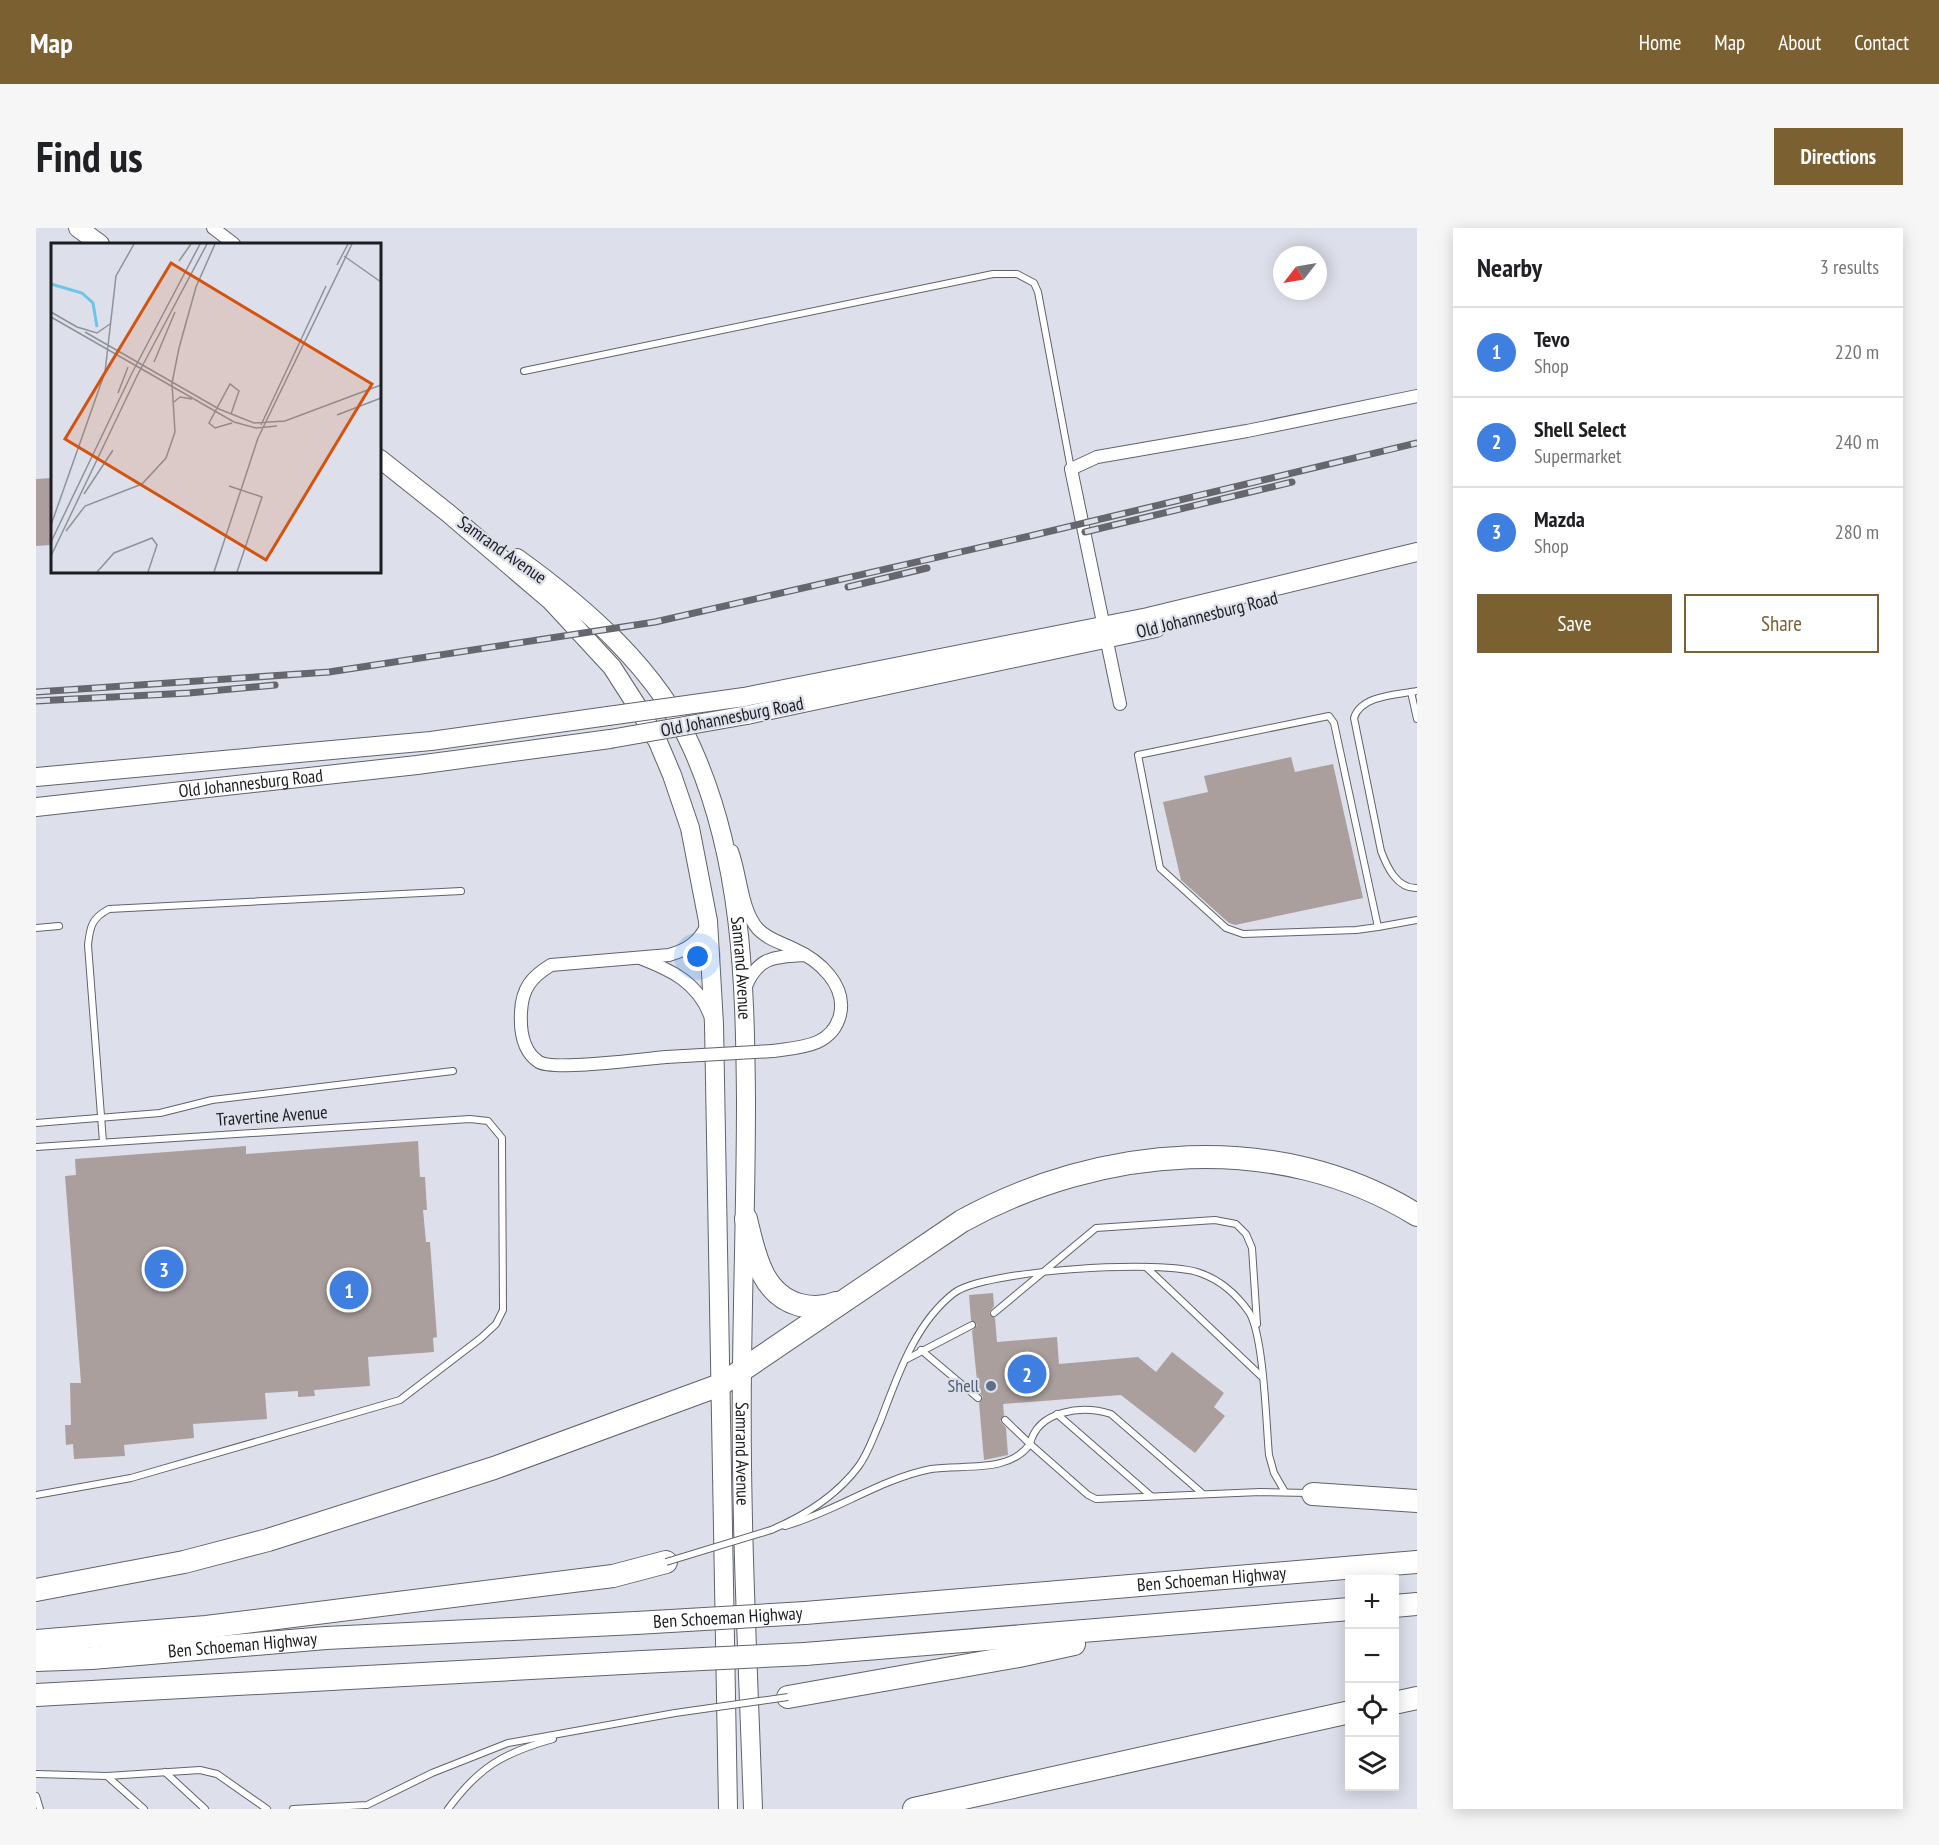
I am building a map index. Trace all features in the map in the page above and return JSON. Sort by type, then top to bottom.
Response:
[{"type":"highway","points":[[36,1590],[184,1562],[268,1540],[494,1468],[720,1385],[962,1221],[997,1202],[1036,1186],[1138,1160],[1229,1157],[1279,1163],[1327,1174],[1417,1215]]},
{"type":"highway","points":[[746,1219],[756,1260],[764,1278],[790,1303],[809,1307],[828,1307],[853,1296]]},
{"type":"highway","points":[[1313,1494],[1417,1502]]},
{"type":"highway","points":[[36,1641],[206,1628],[613,1576],[666,1562]]},
{"type":"highway","name":"Ben Schoeman Highway","points":[[36,1660],[92,1658],[326,1638],[805,1613],[1417,1562]]},
{"type":"highway","points":[[1399,1606],[1417,1604]]},
{"type":"highway","name":"Ben Schoeman Highway","points":[[36,1695],[805,1654],[1345,1610]]},
{"type":"highway","points":[[788,1697],[1019,1656],[1152,1626]]},
{"type":"highway","points":[[1399,1701],[1417,1698]]},
{"type":"highway","points":[[914,1809],[1345,1713]]},
{"type":"main road","points":[[78,228],[99,243]]},
{"type":"main road","points":[[381,460],[448,513]]},
{"type":"main road","name":"Samrand Avenue","points":[[448,513],[538,573],[578,606],[625,651],[660,694],[687,737],[718,817],[735,889],[743,991],[746,1219],[742,1372],[753,1809]]},
{"type":"main road","name":"Samrand Avenue","points":[[448,513],[574,624],[612,668],[658,742],[687,818],[702,876],[708,921],[714,1024],[728,1809]]},
{"type":"main road","name":"Old Johannesburg Road","points":[[36,777],[431,741],[744,697],[1105,633],[1417,552]]},
{"type":"main road","name":"Old Johannesburg Road","points":[[36,807],[417,765],[609,739],[747,715],[1417,564]]},
{"type":"street","points":[[213,228],[233,243]]},
{"type":"street","points":[[1120,704],[1071,469],[1097,457],[1247,431],[1417,396]]},
{"type":"street","points":[[708,921],[702,936],[685,951],[669,955],[551,965],[539,972],[524,990],[521,1006],[520,1026],[526,1049],[540,1063],[560,1065],[773,1051],[814,1045],[829,1036],[837,1026],[840,1004],[836,983],[824,968],[805,955],[765,935],[751,920],[739,871],[718,817]]},
{"type":"street","points":[[743,991],[752,971],[765,961],[805,955]]},
{"type":"street","points":[[636,957],[671,971],[689,983],[708,1009],[714,1024]]},
{"type":"lane","points":[[524,371],[993,274],[1017,274],[1034,283],[1038,292],[1071,469]]},
{"type":"lane","points":[[1417,718],[1414,691],[1363,704],[1356,710],[1354,718],[1381,851],[1388,870],[1400,882],[1417,888]]},
{"type":"lane","points":[[1378,927],[1334,723],[1329,716],[1138,754],[1160,868],[1226,928],[1243,934],[1356,930],[1378,927],[1417,920]]},
{"type":"lane","points":[[104,1142],[88,945],[90,924],[99,914],[109,909],[461,891]]},
{"type":"lane","points":[[36,928],[59,926]]},
{"type":"lane","points":[[36,1123],[160,1113],[212,1100],[453,1071]]},
{"type":"lane","name":"Travertine Avenue","points":[[36,1147],[470,1119],[488,1121],[502,1138],[503,1310],[496,1324],[415,1390],[382,1406],[131,1478],[36,1495]]},
{"type":"lane","points":[[994,1313],[1096,1228],[1226,1221],[1236,1224],[1246,1234],[1252,1248],[1269,1455],[1274,1473],[1286,1492]]},
{"type":"lane","points":[[1146,1267],[1261,1376]]},
{"type":"lane","points":[[772,1530],[824,1501],[858,1467],[869,1447],[904,1360],[936,1313],[955,1292],[968,1286],[1046,1272],[1146,1267],[1177,1268],[1199,1272],[1215,1280],[1240,1301],[1257,1327]]},
{"type":"lane","points":[[904,1360],[972,1326]]},
{"type":"lane","points":[[921,1350],[978,1398]]},
{"type":"lane","points":[[666,1562],[812,1517],[922,1471],[1005,1462],[1023,1452],[1030,1444],[1040,1423],[1057,1414],[1095,1410],[1111,1414],[1203,1494]]},
{"type":"lane","points":[[1057,1414],[1151,1496]]},
{"type":"lane","points":[[1005,1420],[1088,1495],[1096,1499],[1286,1492],[1313,1494]]},
{"type":"lane","points":[[293,1809],[356,1808],[373,1803],[432,1773],[508,1743],[585,1731],[675,1713],[788,1697]]},
{"type":"lane","points":[[448,1809],[477,1774],[497,1759],[525,1747],[585,1731]]},
{"type":"lane","points":[[36,1774],[107,1776],[200,1770],[217,1774],[267,1809]]},
{"type":"lane","points":[[165,1772],[205,1809]]},
{"type":"lane","points":[[107,1776],[144,1809]]},
{"type":"lane","points":[[36,1796],[40,1809]]},
{"type":"building","points":[[51,478],[51,545],[36,546],[36,479]]},
{"type":"building","points":[[1291,757],[1295,772],[1333,764],[1363,898],[1235,925],[1229,923],[1181,880],[1163,802],[1208,792],[1204,776]]},
{"type":"building","points":[[418,1141],[420,1177],[425,1177],[427,1210],[423,1210],[426,1242],[430,1242],[437,1337],[433,1338],[434,1352],[368,1357],[370,1386],[314,1390],[315,1396],[298,1397],[298,1391],[265,1393],[267,1419],[193,1424],[194,1438],[124,1445],[125,1456],[74,1459],[73,1444],[66,1445],[65,1425],[71,1425],[70,1383],[81,1383],[65,1176],[76,1175],[75,1159],[246,1146],[246,1154]]},
{"type":"building","points":[[993,1293],[994,1306],[989,1313],[995,1318],[997,1342],[1057,1337],[1059,1364],[1138,1357],[1156,1372],[1172,1352],[1224,1393],[1214,1407],[1225,1416],[1195,1453],[1121,1395],[1003,1404],[1004,1415],[1000,1421],[1006,1428],[1008,1455],[984,1460],[979,1403],[983,1397],[978,1391],[972,1331],[977,1325],[971,1320],[969,1295]]},
{"type":"railway","points":[[36,692],[329,672],[655,622],[1030,536],[1417,443]]},
{"type":"railway","points":[[1085,532],[1292,482]]},
{"type":"railway","points":[[848,587],[927,568]]},
{"type":"railway","points":[[36,701],[189,693],[275,685]]},
{"type":"place","name":"Mazda","points":[[164,1269]]},
{"type":"place","name":"Tevo","points":[[349,1290]]},
{"type":"place","name":"Shell Select","points":[[1027,1374]]},
{"type":"place","name":"Shell","points":[[991,1386]]}]
